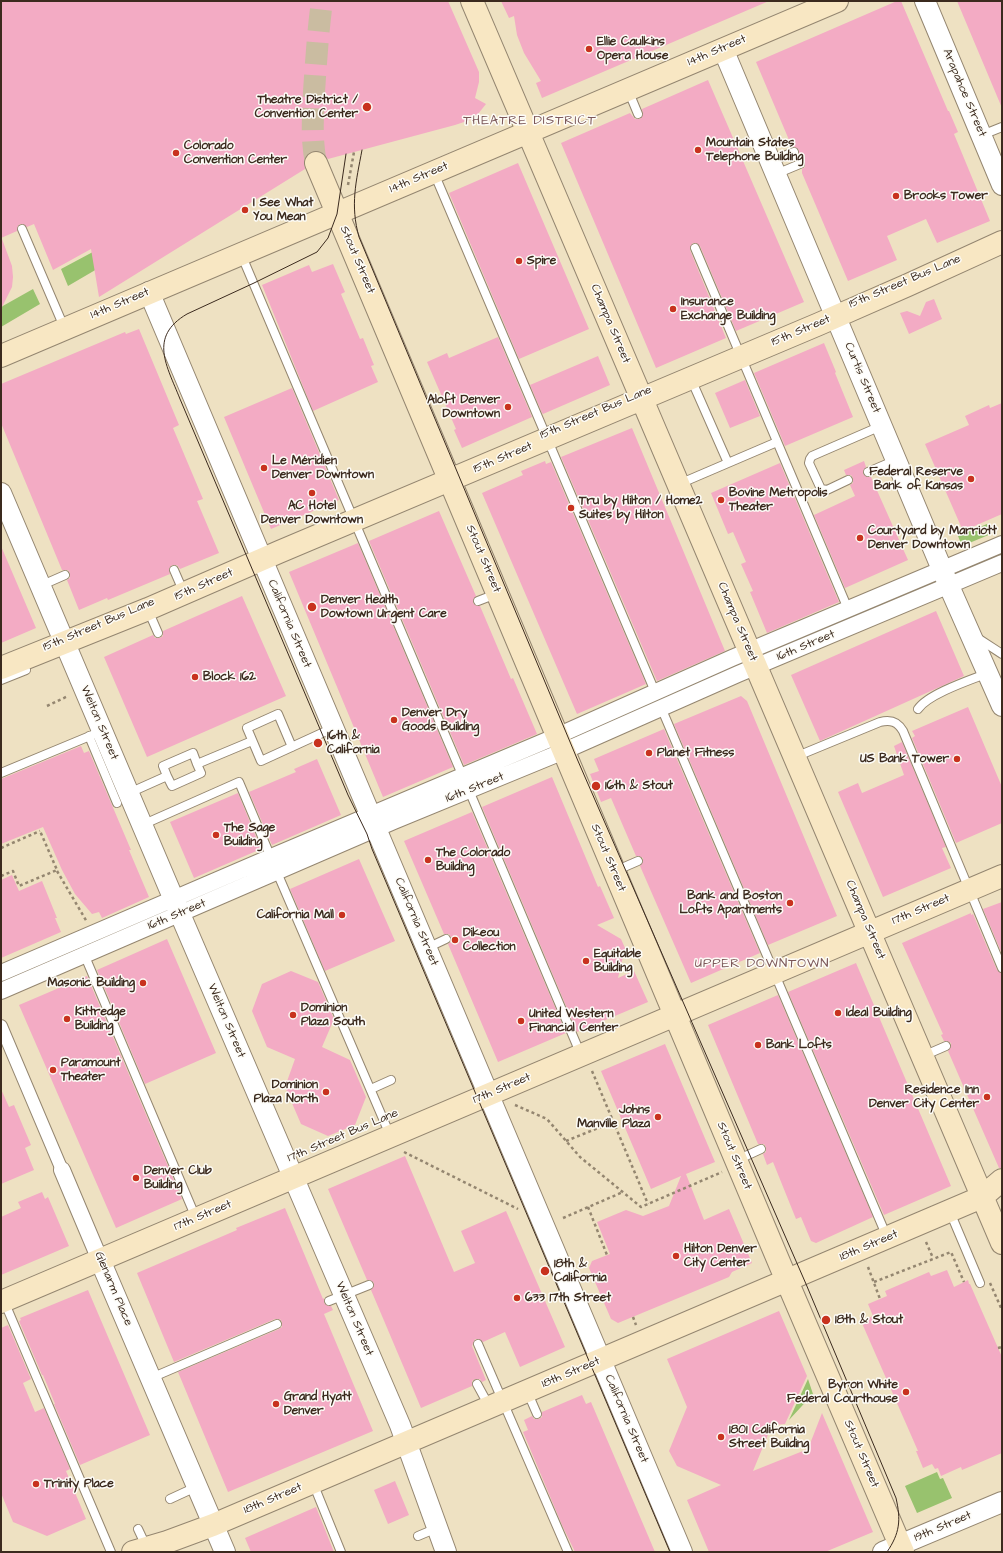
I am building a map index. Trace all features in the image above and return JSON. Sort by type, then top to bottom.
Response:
[{"type":"main road","name":"Champa Street","points":[[472,1],[922,1056],[990,1196],[1002,1243]]},
{"type":"main road","name":"14th Street","points":[[1,356],[148,292],[837,1]]},
{"type":"main road","name":"Stout Street","points":[[316,163],[451,484],[488,598],[561,744],[614,872],[667,1012],[729,1166],[788,1283],[895,1550]]},
{"type":"main road","name":"15th Street","points":[[1,668],[67,649],[149,613],[184,594],[357,527],[451,484],[838,320],[1002,242]]},
{"type":"main road","name":"17th Street","points":[[2,1297],[97,1252],[292,1175],[394,1139],[491,1088],[581,1054],[667,1012],[966,883],[1002,876]]},
{"type":"main road","name":"18th Street","points":[[144,1545],[167,1542],[214,1527],[408,1446],[499,1405],[788,1283],[888,1238],[990,1196],[1002,1180]]},
{"type":"street","name":"Arapahoe Street","points":[[926,1],[1002,185]]},
{"type":"street","name":"Curtis Street","points":[[723,49],[1002,706]]},
{"type":"street","name":"California Street","points":[[148,292],[427,948],[491,1088],[602,1362],[682,1552]]},
{"type":"street","name":"Welton Street","points":[[2,498],[67,649],[96,733],[123,798],[142,825],[292,1175],[337,1298],[408,1446],[446,1552]]},
{"type":"street","points":[[946,577],[1002,544]]},
{"type":"street","points":[[946,577],[1002,563]]},
{"type":"street","name":"16th Street","points":[[1,991],[84,954],[271,857],[374,822],[561,744],[662,709],[848,609],[946,577]]},
{"type":"street","name":"16th Street","points":[[561,744],[655,693],[753,659],[946,577]]},
{"type":"street","name":"16th Street","points":[[1,973],[177,906],[277,872],[374,822]]},
{"type":"street","name":"Glenarm Place","points":[[1,1026],[225,1552]]},
{"type":"street","name":"19th Street","points":[[895,1550],[1002,1502]]},
{"type":"lane","points":[[627,89],[638,114]]},
{"type":"lane","points":[[982,136],[1002,127]]},
{"type":"lane","points":[[773,168],[794,152]]},
{"type":"lane","points":[[773,168],[800,164]]},
{"type":"lane","points":[[434,172],[888,1238]]},
{"type":"lane","points":[[22,229],[64,328]]},
{"type":"lane","points":[[695,248],[848,609]]},
{"type":"lane","points":[[241,253],[581,1054]]},
{"type":"lane","name":"15th Street Bus Lane","points":[[838,320],[918,290]]},
{"type":"lane","points":[[692,381],[728,463]]},
{"type":"lane","points":[[848,480],[827,490],[821,489],[809,463],[810,459],[812,456],[882,425]]},
{"type":"lane","points":[[678,484],[777,442]]},
{"type":"lane","points":[[868,472],[897,459]]},
{"type":"lane","points":[[415,504],[451,484]]},
{"type":"lane","name":"15th Street Bus Lane","points":[[118,630],[149,613],[263,563],[289,557]]},
{"type":"lane","points":[[174,570],[184,594]]},
{"type":"lane","points":[[40,586],[65,575]]},
{"type":"lane","points":[[149,613],[158,633]]},
{"type":"lane","points":[[970,633],[1002,654]]},
{"type":"lane","points":[[1,680],[30,668]]},
{"type":"lane","points":[[918,709],[926,700],[935,695],[988,673]]},
{"type":"lane","points":[[292,747],[278,714],[247,728],[261,761],[292,747],[333,728]]},
{"type":"lane","points":[[795,757],[880,722],[890,720],[898,724],[903,731],[1002,968]]},
{"type":"lane","points":[[1,773],[96,733]]},
{"type":"lane","points":[[197,764],[252,741]]},
{"type":"lane","points":[[193,753],[197,764],[201,773],[172,786],[163,766],[193,753]]},
{"type":"lane","points":[[123,798],[167,776]]},
{"type":"lane","points":[[142,825],[240,782],[277,872],[394,1139]]},
{"type":"lane","points":[[614,872],[638,861]]},
{"type":"lane","points":[[427,948],[446,939]]},
{"type":"lane","points":[[84,954],[192,1215]]},
{"type":"lane","points":[[667,1012],[694,998],[729,983]]},
{"type":"lane","points":[[922,1056],[946,1046]]},
{"type":"lane","points":[[371,1089],[391,1080]]},
{"type":"lane","points":[[729,1166],[761,1149]]},
{"type":"lane","points":[[788,1283],[951,1213],[980,1283]]},
{"type":"lane","points":[[30,1281],[2,1297],[111,1552]]},
{"type":"lane","points":[[337,1298],[369,1285]]},
{"type":"lane","points":[[151,1378],[277,1324]]},
{"type":"lane","points":[[478,1344],[499,1405],[568,1552]]},
{"type":"lane","points":[[476,1384],[499,1405]]},
{"type":"lane","points":[[528,1394],[537,1414]]},
{"type":"lane","points":[[314,1485],[341,1552]]},
{"type":"lane","points":[[170,1499],[197,1486]]},
{"type":"lane","points":[[418,1536],[438,1528]]},
{"type":"path","points":[[348,186],[354,152]]},
{"type":"path","points":[[47,706],[68,696]]},
{"type":"path","points":[[1,848],[40,831],[57,870],[19,886],[12,870],[1,876]]},
{"type":"path","points":[[57,870],[85,918]]},
{"type":"path","points":[[581,1054],[613,1122],[648,1204]]},
{"type":"path","points":[[515,1104],[547,1119],[580,1157],[641,1207],[729,1166]]},
{"type":"path","points":[[566,1141],[613,1122]]},
{"type":"path","points":[[394,1139],[518,1209]]},
{"type":"path","points":[[563,1218],[623,1192]]},
{"type":"path","points":[[588,1207],[607,1255]]},
{"type":"path","points":[[926,1242],[933,1259]]},
{"type":"path","points":[[874,1282],[951,1252],[964,1282]]},
{"type":"path","points":[[868,1267],[880,1298]]},
{"type":"path","points":[[988,1279],[1002,1310]]},
{"type":"path","points":[[633,1317],[636,1325]]},
{"type":"path","points":[[998,1348],[1002,1346]]},
{"type":"green space","points":[[104,246],[109,262],[68,286],[61,269]]},
{"type":"green space","points":[[33,289],[40,304],[1,327],[1,307]]},
{"type":"green space","points":[[987,524],[991,534],[962,546],[958,536]]},
{"type":"green space","points":[[808,1379],[813,1394],[789,1420]]},
{"type":"green space","points":[[937,1472],[940,1479],[943,1478],[952,1498],[917,1513],[905,1486]]},
{"type":"building","name":"Colorado Convention Center","points":[[1,1],[448,1],[479,72],[479,82],[475,98],[486,104],[478,114],[470,120],[455,125],[328,159],[323,153],[317,151],[311,152],[306,156],[304,161],[305,169],[99,297],[91,249],[53,270],[34,224],[27,227],[20,224],[17,231],[1,238]]},
{"type":"building","name":"Ellie Caulkins Opera House","points":[[501,1],[769,1],[542,98],[536,83],[541,81],[524,53],[517,35],[514,16],[509,18]]},
{"type":"building","points":[[897,1],[901,1],[958,132],[954,134],[990,221],[937,243],[926,219],[887,236],[897,260],[848,281],[802,173],[802,169],[805,167],[805,162],[803,159],[798,159],[797,157],[799,150],[792,147],[756,62]]},
{"type":"building","points":[[957,1],[1002,1],[1002,108]]},
{"type":"building","points":[[708,80],[804,302],[736,331],[700,246],[693,243],[690,250],[726,338],[656,368],[561,143],[630,113],[635,119],[640,119],[643,115],[642,109]]},
{"type":"building","name":"Spire","points":[[518,163],[589,329],[519,359],[449,193]]},
{"type":"building","points":[[1,239],[12,266],[13,277],[12,287],[1,309]]},
{"type":"building","points":[[333,264],[345,292],[341,294],[360,339],[363,338],[374,365],[371,366],[378,382],[313,411],[262,285],[309,265],[312,272]]},
{"type":"building","points":[[934,299],[942,319],[909,334],[900,313],[907,311],[920,316],[926,302]]},
{"type":"building","points":[[139,329],[179,425],[173,428],[203,499],[197,501],[219,553],[180,569],[177,565],[172,565],[169,569],[170,574],[108,600],[107,598],[79,610],[67,580],[70,578],[70,573],[68,570],[62,570],[1,423],[1,384],[125,332],[126,334]]},
{"type":"building","points":[[498,337],[532,417],[462,448],[454,430],[456,429],[427,362],[447,353],[449,358]]},
{"type":"building","points":[[824,343],[853,417],[785,446],[754,373]]},
{"type":"building","points":[[598,356],[610,385],[543,414],[530,385]]},
{"type":"building","points":[[745,380],[760,416],[730,428],[715,393]]},
{"type":"building","points":[[292,388],[339,500],[271,529],[224,417]]},
{"type":"building","name":"Federal Reserve Bank of Kansas","points":[[1002,403],[1002,514],[963,531],[925,444],[969,425],[965,416],[989,405],[990,408]]},
{"type":"building","points":[[632,428],[725,651],[657,681],[561,457]]},
{"type":"building","points":[[545,461],[546,464],[551,462],[646,684],[577,714],[482,493],[523,475],[521,471]]},
{"type":"building","name":"Courtyard by Marriott Denver Downtown","points":[[864,461],[866,467],[863,474],[867,477],[871,477],[908,560],[845,588],[814,515],[855,496],[850,485],[853,483],[853,478],[851,475],[846,475],[844,470]]},
{"type":"building","points":[[780,463],[839,602],[767,633],[750,592],[753,591],[741,564],[746,562],[733,532],[728,534],[711,493]]},
{"type":"building","points":[[439,511],[476,596],[473,603],[480,606],[511,679],[513,678],[537,734],[464,765],[369,541]]},
{"type":"building","points":[[358,543],[453,767],[383,797],[289,572]]},
{"type":"building","points":[[1,546],[36,628],[1,643]]},
{"type":"building","name":"Block 162","points":[[242,596],[286,696],[147,757],[104,657],[153,635],[155,638],[160,638],[163,636],[163,631]]},
{"type":"building","points":[[936,611],[964,676],[820,741],[791,675]]},
{"type":"building","points":[[741,696],[747,701],[837,916],[768,945],[674,724]]},
{"type":"building","name":"US Bank Tower","points":[[968,707],[1002,787],[1002,823],[956,843],[912,738],[915,736],[912,731]]},
{"type":"building","points":[[664,729],[760,953],[691,983],[640,866],[643,862],[643,858],[636,856],[611,798],[601,802],[590,774],[599,771],[594,759]]},
{"type":"building","points":[[902,742],[946,847],[942,848],[951,868],[883,897],[838,792],[858,783],[862,793],[904,775],[894,746]]},
{"type":"building","points":[[81,746],[84,753],[89,751],[131,850],[129,850],[149,897],[102,918],[99,912],[92,914],[75,894],[62,870],[43,827],[1,844],[1,779]]},
{"type":"building","points":[[317,759],[341,815],[272,845],[249,792],[296,772],[294,769]]},
{"type":"building","points":[[552,777],[598,887],[600,886],[614,918],[597,925],[621,939],[625,948],[618,978],[634,971],[648,1002],[577,1032],[482,807]]},
{"type":"building","name":"The Sage Building","points":[[238,793],[261,849],[194,878],[170,822]]},
{"type":"building","points":[[472,812],[566,1033],[498,1062],[448,944],[451,942],[451,937],[449,934],[444,934],[404,841]]},
{"type":"building","name":"California Mall","points":[[359,859],[395,941],[325,971],[290,889]]},
{"type":"building","points":[[12,875],[19,891],[42,881],[61,932],[1,958],[1,880]]},
{"type":"building","points":[[1002,902],[1002,954],[983,909]]},
{"type":"building","points":[[971,913],[971,915],[973,914],[997,970],[1002,973],[1002,1168],[999,1168],[948,1051],[951,1047],[951,1043],[944,1041],[941,1035],[943,1034],[902,943]]},
{"type":"building","points":[[167,939],[216,1053],[145,1084],[97,970]]},
{"type":"building","points":[[856,963],[951,1186],[884,1215],[788,992]]},
{"type":"building","points":[[291,971],[318,982],[334,1019],[322,1047],[350,1060],[366,1097],[355,1125],[328,1136],[301,1124],[285,1087],[295,1059],[267,1047],[252,1011],[262,984]]},
{"type":"building","points":[[87,976],[182,1199],[116,1228],[19,1005]]},
{"type":"building","points":[[778,995],[873,1217],[816,1243],[811,1241],[801,1217],[796,1219],[773,1162],[767,1165],[763,1154],[766,1152],[766,1147],[764,1144],[758,1144],[708,1025]]},
{"type":"building","points":[[665,1044],[715,1162],[686,1174],[704,1220],[729,1209],[752,1263],[732,1272],[729,1277],[618,1323],[611,1319],[589,1268],[592,1261],[610,1254],[597,1222],[626,1210],[643,1216],[669,1206],[681,1176],[651,1189],[601,1071]]},
{"type":"building","points":[[1,1089],[9,1107],[14,1105],[31,1145],[25,1148],[34,1170],[1,1184]]},
{"type":"building","points":[[405,1156],[454,1272],[475,1263],[461,1231],[506,1211],[565,1347],[520,1367],[505,1332],[483,1342],[479,1339],[475,1339],[472,1346],[486,1380],[482,1382],[480,1379],[475,1379],[472,1381],[472,1386],[421,1408],[371,1290],[374,1283],[367,1280],[328,1189]]},
{"type":"building","points":[[42,1192],[45,1199],[48,1197],[69,1246],[1,1275],[1,1217],[21,1208],[18,1202]]},
{"type":"building","points":[[285,1208],[323,1299],[324,1298],[324,1303],[331,1306],[333,1310],[324,1314],[373,1431],[228,1492],[178,1372],[279,1329],[282,1327],[282,1322],[280,1319],[275,1319],[174,1362],[137,1273],[237,1230],[236,1228]]},
{"type":"building","points":[[947,1270],[954,1287],[968,1280],[1002,1357],[1002,1453],[962,1470],[961,1467],[941,1476],[938,1468],[935,1469],[932,1464],[923,1468],[916,1451],[918,1451],[861,1321],[873,1316],[868,1304],[887,1296],[885,1291],[929,1272],[931,1276]]},
{"type":"building","points":[[88,1290],[150,1435],[80,1465],[19,1321],[21,1320],[20,1318]]},
{"type":"building","name":"1801 California Street Building","points":[[779,1311],[807,1376],[785,1424],[772,1425],[753,1471],[808,1449],[822,1413],[873,1532],[825,1552],[709,1552],[687,1500],[721,1485],[677,1466],[669,1451],[687,1407],[667,1359]]},
{"type":"building","points":[[8,1325],[31,1379],[23,1383],[35,1412],[44,1408],[70,1469],[66,1471],[86,1519],[47,1536],[13,1522],[1,1493],[1,1328]]},
{"type":"building","points":[[582,1395],[586,1404],[591,1402],[655,1552],[575,1552],[562,1525],[523,1432],[528,1430],[524,1420],[532,1416],[534,1419],[539,1419],[542,1417],[542,1412]]},
{"type":"building","points":[[395,1481],[409,1515],[388,1524],[374,1490]]},
{"type":"building","points":[[316,1507],[334,1552],[251,1552],[245,1538]]},
{"type":"tunnel","points":[[316,163],[314,154],[313,110],[317,46],[322,1]]},
{"type":"tram line","points":[[362,150],[354,204],[359,237],[578,761],[806,1284],[896,1498],[899,1520],[895,1539],[887,1552]]},
{"type":"tram line","points":[[346,154],[337,214],[328,238],[317,252],[187,314],[175,323],[168,332],[164,342],[166,364],[348,795],[367,834],[372,849],[670,1552]]},
{"type":"place","name":"Ellie Caulkins Opera House","points":[[589,49]]},
{"type":"place","name":"Theatre District / Convention Center","points":[[367,107]]},
{"type":"place","name":"Mountain States Telephone Building","points":[[698,150]]},
{"type":"place","name":"Colorado Convention Center","points":[[176,153]]},
{"type":"place","name":"Brooks Tower","points":[[896,196]]},
{"type":"place","name":"I See What You Mean","points":[[245,210]]},
{"type":"place","name":"Spire","points":[[519,261]]},
{"type":"place","name":"Insurance Exchange Building","points":[[673,309]]},
{"type":"place","name":"Aloft Denver Downtown","points":[[508,407]]},
{"type":"place","name":"Le Méridien Denver Downtown","points":[[264,468]]},
{"type":"place","name":"Federal Reserve Bank of Kansas","points":[[971,479]]},
{"type":"place","name":"AC Hotel Denver Downtown","points":[[312,493]]},
{"type":"place","name":"Bovine Metropolis Theater","points":[[721,500]]},
{"type":"place","name":"Tru by Hilton / Home2 Suites by Hilton","points":[[571,508]]},
{"type":"place","name":"Courtyard by Marriott Denver Downtown","points":[[860,538]]},
{"type":"place","name":"Denver Health Dowtown Urgent Care","points":[[312,607]]},
{"type":"place","name":"Block 162","points":[[195,677]]},
{"type":"place","name":"Denver Dry Goods Building","points":[[394,720]]},
{"type":"place","name":"16th & California","points":[[318,743]]},
{"type":"place","name":"Planet Fitness","points":[[649,753]]},
{"type":"place","name":"US Bank Tower","points":[[957,759]]},
{"type":"place","name":"16th & Stout","points":[[596,786]]},
{"type":"place","name":"The Sage Building","points":[[216,835]]},
{"type":"place","name":"The Colorado Building","points":[[428,860]]},
{"type":"place","name":"Bank and Boston Lofts Apartments","points":[[790,903]]},
{"type":"place","name":"California Mall","points":[[342,915]]},
{"type":"place","name":"Dikeou Collection","points":[[455,940]]},
{"type":"place","name":"Equitable Building","points":[[586,961]]},
{"type":"place","name":"Masonic Building","points":[[143,983]]},
{"type":"place","name":"Ideal Building","points":[[838,1013]]},
{"type":"place","name":"Dominion Plaza South","points":[[293,1015]]},
{"type":"place","name":"Kittredge Building","points":[[67,1019]]},
{"type":"place","name":"United Western Financial Center","points":[[521,1021]]},
{"type":"place","name":"Bank Lofts","points":[[758,1045]]},
{"type":"place","name":"Paramount Theater","points":[[53,1070]]},
{"type":"place","name":"Dominion Plaza North","points":[[326,1092]]},
{"type":"place","name":"Residence Inn Denver City Center","points":[[987,1097]]},
{"type":"place","name":"Johns Manville Plaza","points":[[658,1117]]},
{"type":"place","name":"Denver Club Building","points":[[136,1178]]},
{"type":"place","name":"Hilton Denver City Center","points":[[676,1256]]},
{"type":"place","name":"18th & California","points":[[545,1271]]},
{"type":"place","name":"633 17th Street","points":[[517,1298]]},
{"type":"place","name":"18th & Stout","points":[[826,1320]]},
{"type":"place","name":"Byron White Federal Courthouse","points":[[906,1392]]},
{"type":"place","name":"Grand Hyatt Denver","points":[[276,1404]]},
{"type":"place","name":"1801 California Street Building","points":[[721,1437]]},
{"type":"place","name":"Trinity Place","points":[[36,1484]]},
{"type":"district","name":"THEATRE DISTRICT","points":[[530,121]]},
{"type":"district","name":"UPPER DOWNTOWN","points":[[762,964]]}]
